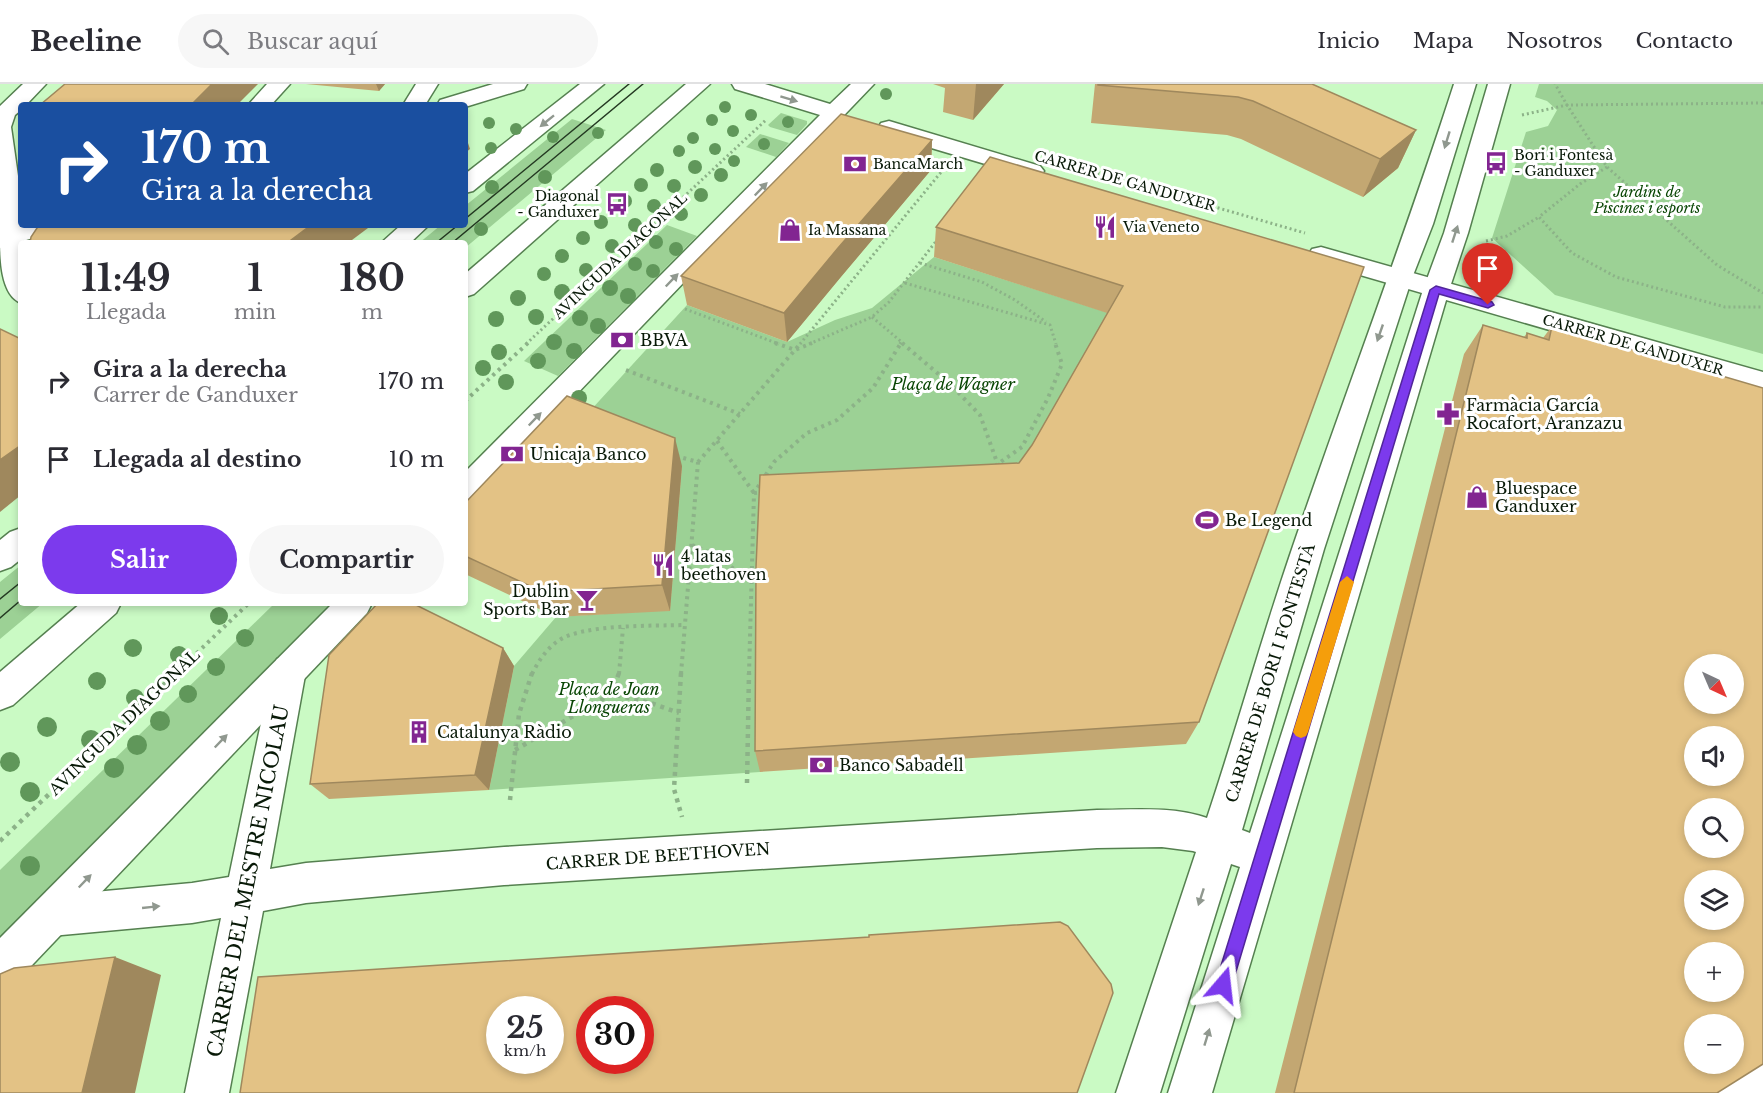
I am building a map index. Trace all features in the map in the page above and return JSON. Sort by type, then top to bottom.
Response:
[{"type":"street","points":[[18,291],[14,286],[5,238],[7,183],[1,120],[35,84]]},
{"type":"street","points":[[263,102],[279,84]]},
{"type":"street","points":[[416,102],[427,84]]},
{"type":"street","points":[[458,102],[516,84]]},
{"type":"street","points":[[468,184],[593,84]]},
{"type":"street","points":[[468,285],[699,84]]},
{"type":"street","name":"CARRER DE GANDUXER","points":[[743,84],[852,117],[1058,170]]},
{"type":"street","points":[[468,488],[852,117],[863,84]]},
{"type":"street","name":"CARRER DE BORI I FONTESTÀ","points":[[1138,1093],[1219,842],[1308,549],[1399,278],[1421,224],[1465,84]]},
{"type":"street","points":[[1190,1093],[1436,290],[1456,233],[1499,84]]},
{"type":"street","points":[[5,238],[40,228]]},
{"type":"street","points":[[398,240],[413,228]]},
{"type":"street","name":"CARRER DE GANDUXER","points":[[1304,241],[1436,290],[1763,382]]},
{"type":"street","points":[[0,558],[18,544]]},
{"type":"street","points":[[0,694],[102,606]]},
{"type":"street","points":[[0,968],[352,606]]},
{"type":"street","name":"CARRER DEL MESTRE NICOLAU","points":[[207,1093],[290,670]]},
{"type":"street","name":"CARRER DE BEETHOVEN","points":[[51,916],[192,903],[306,883],[504,866],[1097,829],[1162,828],[1193,832],[1263,856]]},
{"type":"street","points":[[1735,1093],[1763,1076]]},
{"type":"path","points":[[1555,84],[1607,167],[1717,265],[1763,293]]},
{"type":"path","points":[[1530,112],[1567,105],[1763,103]]},
{"type":"path","name":"AVINGUDA DIAGONAL","points":[[468,398],[769,117]]},
{"type":"path","points":[[1488,242],[1507,236],[1539,217],[1580,184],[1607,167]]},
{"type":"path","points":[[674,789],[684,625],[698,462],[795,350],[945,168]]},
{"type":"path","name":"CARRER DE GANDUXER","points":[[1058,170],[1304,241]]},
{"type":"path","points":[[1539,217],[1572,253],[1616,277],[1725,307],[1763,307]]},
{"type":"path","points":[[684,309],[795,350],[872,317],[905,283],[942,233]]},
{"type":"path","points":[[920,262],[982,282],[1015,300],[1050,324],[1062,364],[1048,399],[1022,447],[989,469]]},
{"type":"path","points":[[905,283],[1050,324]]},
{"type":"path","points":[[872,317],[949,383],[980,415],[998,465]]},
{"type":"path","points":[[747,783],[750,581],[754,493],[774,462],[807,433],[837,420],[873,388],[901,342]]},
{"type":"path","points":[[616,366],[740,414]]},
{"type":"path","points":[[717,441],[754,493]]},
{"type":"path","points":[[666,452],[698,462]]},
{"type":"path","points":[[754,493],[766,492]]},
{"type":"path","points":[[692,545],[715,555],[750,581]]},
{"type":"path","name":"AVINGUDA DIAGONAL","points":[[0,841],[246,606]]},
{"type":"path","points":[[510,800],[521,700],[536,667],[558,640],[597,630],[684,625]]},
{"type":"path","points":[[515,750],[611,694],[621,668],[623,628]]},
{"type":"path","points":[[611,694],[651,703],[679,713]]},
{"type":"green space","name":"Jardins de Piscines i esports","points":[[1539,84],[1763,84],[1763,354],[1555,295],[1492,238],[1526,132],[1548,126],[1557,110],[1547,101],[1535,97]]},
{"type":"green space","points":[[781,113],[807,121],[807,124],[797,135],[770,127],[768,125]]},
{"type":"green space","points":[[572,119],[606,130],[468,245],[468,240],[423,240],[437,228],[468,228],[468,204]]},
{"type":"green space","points":[[760,134],[789,143],[776,157],[746,147]]},
{"type":"green space","points":[[667,225],[697,236],[558,376],[524,361]]},
{"type":"green space","points":[[934,257],[1115,315],[1027,473],[760,772],[489,790],[514,666],[556,617],[670,610],[682,466],[578,424],[687,305],[787,342],[835,320],[872,308]]},
{"type":"green space","points":[[18,567],[18,606],[39,606],[0,639],[0,582]]},
{"type":"green space","points":[[272,606],[331,606],[0,939],[0,870]]},
{"type":"building","points":[[65,84],[212,84],[194,102],[44,102]]},
{"type":"building","points":[[1098,84],[1312,84],[1416,130],[1380,159],[1253,101],[1238,97]]},
{"type":"building","points":[[841,114],[932,140],[784,313],[681,276]]},
{"type":"building","points":[[990,157],[1364,267],[1199,722],[755,751],[756,567],[760,475],[1019,463],[1032,445],[1123,286],[936,227]]},
{"type":"building","points":[[37,228],[307,228],[291,240],[30,240]]},
{"type":"building","points":[[1483,325],[1527,338],[1527,333],[1549,340],[1552,326],[1763,388],[1763,1064],[1717,1093],[1294,1093]]},
{"type":"building","points":[[0,329],[18,338],[18,447],[0,460]]},
{"type":"building","points":[[567,396],[675,438],[662,585],[543,592],[468,557],[468,500]]},
{"type":"building","name":"Catalunya Ràdio","points":[[375,606],[418,606],[503,648],[475,775],[310,784],[329,655]]},
{"type":"building","points":[[1060,922],[1068,926],[1111,984],[1113,993],[1077,1093],[240,1093],[258,977],[869,937],[869,935]]},
{"type":"building","points":[[115,957],[82,1093],[0,1093],[0,974],[14,968]]},
{"type":"tram line","points":[[468,217],[629,84]]},
{"type":"tram line","points":[[456,240],[643,84]]},
{"type":"tram line","points":[[440,240],[454,228]]},
{"type":"tram line","points":[[0,599],[18,584]]},
{"type":"tram line","points":[[0,618],[18,603]]},
{"type":"slow traffic","points":[[1301,732],[1347,582]]},
{"type":"place","name":"Bori i Fontesà - Ganduxer","points":[[1496,163]]},
{"type":"place","name":"BancaMarch","points":[[855,164]]},
{"type":"place","name":"Diagonal - Ganduxer","points":[[617,204]]},
{"type":"place","name":"Via Veneto","points":[[1105,227]]},
{"type":"place","name":"Ia Massana","points":[[790,230]]},
{"type":"place","name":"BBVA","points":[[622,340]]},
{"type":"place","name":"Farmàcia García Rocafort, Aranzazu","points":[[1448,414]]},
{"type":"place","name":"Unicaja Banco","points":[[512,454]]},
{"type":"place","name":"Bluespace Ganduxer","points":[[1477,497]]},
{"type":"place","name":"Be Legend","points":[[1207,520]]},
{"type":"place","name":"4 latas beethoven","points":[[663,565]]},
{"type":"place","name":"Dublin Sports Bar","points":[[587,600]]},
{"type":"place","name":"Catalunya Ràdio","points":[[419,732]]},
{"type":"place","name":"Banco Sabadell","points":[[821,765]]},
{"type":"route","points":[[1223,985],[1436,290],[1488,305]]},
{"type":"park label","name":"Plaça de Wagner","points":[[953,384]]},
{"type":"park label","name":"Plaça de Joan Llongueras","points":[[609,698]]}]
